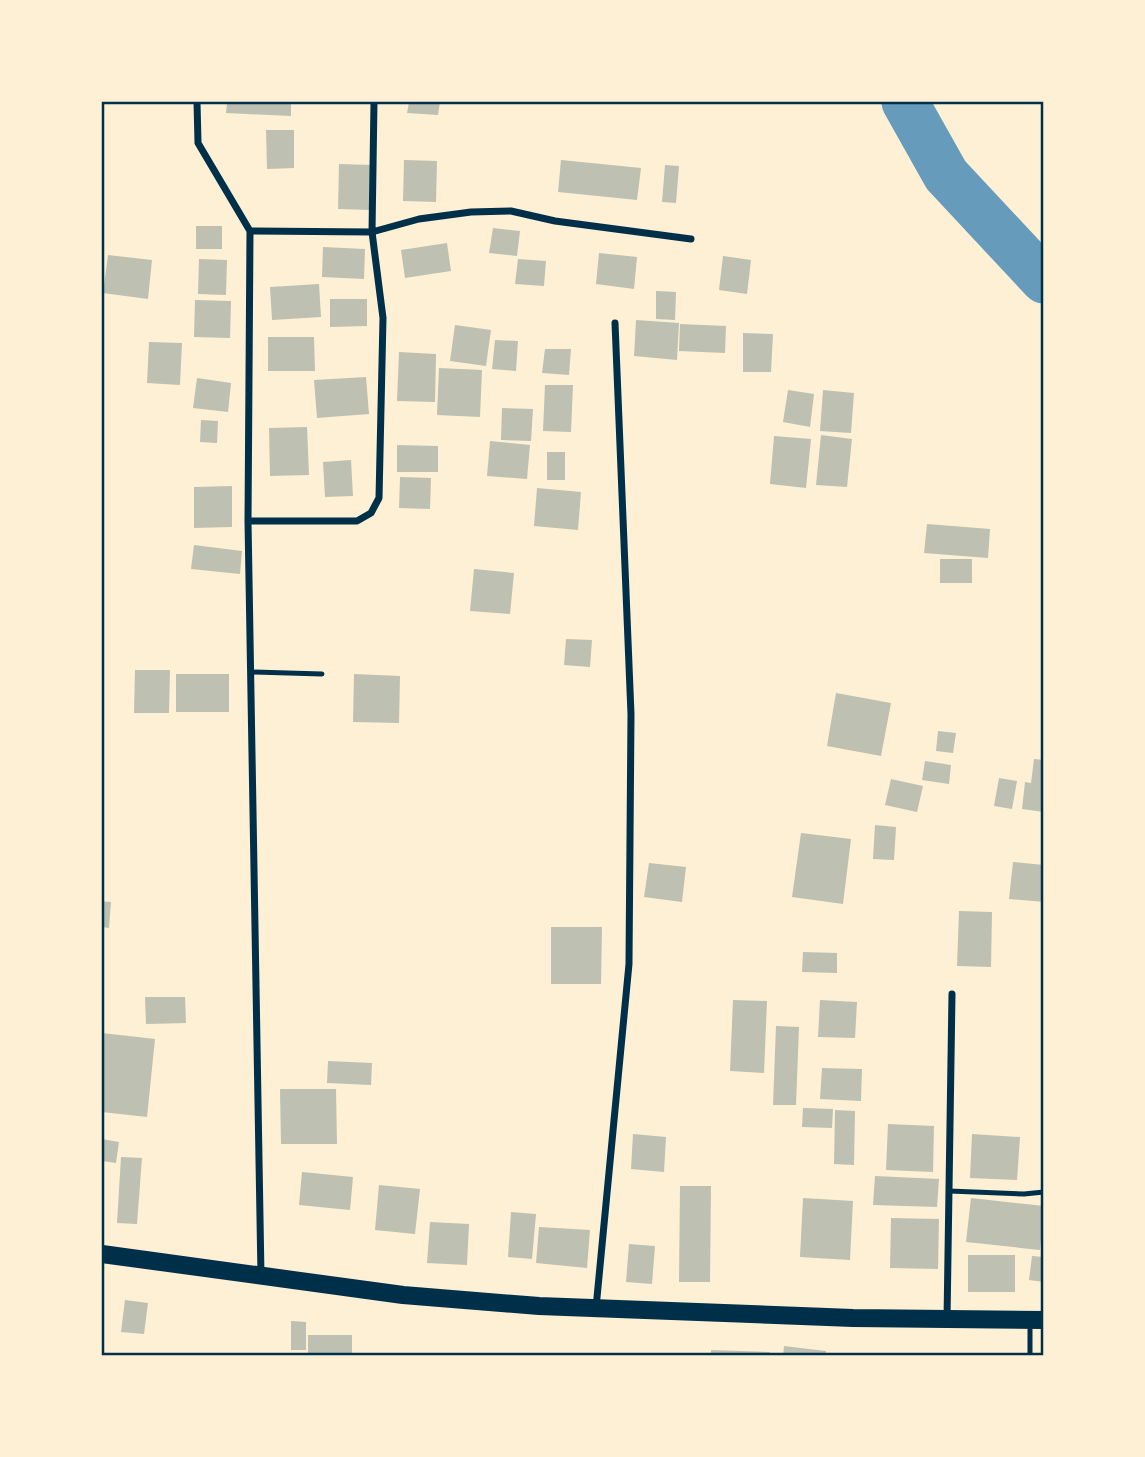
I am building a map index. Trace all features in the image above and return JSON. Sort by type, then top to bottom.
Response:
[{"type":"main road","points":[[102,1254],[403,1295],[596,1310],[1037,1320]]},
{"type":"street","points":[[197,102],[198,143],[250,231],[248,521],[261,1277]]},
{"type":"street","points":[[248,521],[357,521],[372,513],[379,498],[383,317],[372,232],[374,102]]},
{"type":"street","points":[[250,231],[372,232],[419,219],[511,211],[555,221],[691,239]]},
{"type":"street","points":[[596,1310],[629,964],[631,714],[615,323]]},
{"type":"street","points":[[947,1320],[952,993]]},
{"type":"lane","points":[[251,672],[322,674]]},
{"type":"lane","points":[[949,1191],[1024,1194],[1044,1192]]},
{"type":"lane","points":[[1030,1356],[1037,1320]]},
{"type":"building","points":[[227,102],[291,102],[291,116],[226,113]]},
{"type":"building","points":[[409,102],[440,102],[438,115],[407,113]]},
{"type":"building","points":[[266,130],[294,130],[294,168],[267,169]]},
{"type":"building","points":[[404,160],[437,161],[436,202],[403,201]]},
{"type":"building","points":[[561,160],[641,168],[637,200],[558,192]]},
{"type":"building","points":[[339,164],[372,165],[371,210],[338,209]]},
{"type":"building","points":[[665,165],[679,166],[676,203],[662,202]]},
{"type":"building","points":[[196,226],[222,226],[222,249],[196,249]]},
{"type":"building","points":[[493,228],[520,231],[517,256],[489,253]]},
{"type":"building","points":[[447,243],[451,271],[405,278],[401,250]]},
{"type":"building","points":[[323,247],[365,249],[364,279],[322,277]]},
{"type":"building","points":[[599,253],[637,257],[634,289],[596,284]]},
{"type":"building","points":[[108,255],[152,260],[148,299],[103,293]]},
{"type":"building","points":[[723,256],[751,260],[747,294],[719,290]]},
{"type":"building","points":[[199,259],[227,260],[226,295],[198,294]]},
{"type":"building","points":[[518,259],[546,261],[544,286],[515,284]]},
{"type":"building","points":[[319,284],[321,317],[272,320],[270,287]]},
{"type":"building","points":[[656,291],[676,292],[675,320],[656,319]]},
{"type":"building","points":[[330,299],[367,299],[367,326],[330,327]]},
{"type":"building","points":[[195,300],[231,301],[230,338],[194,337]]},
{"type":"building","points":[[636,320],[679,323],[677,360],[634,356]]},
{"type":"building","points":[[680,324],[726,326],[725,353],[679,351]]},
{"type":"building","points":[[455,325],[491,330],[486,366],[450,361]]},
{"type":"building","points":[[743,333],[773,334],[771,372],[743,372]]},
{"type":"building","points":[[268,337],[314,337],[315,371],[268,371]]},
{"type":"building","points":[[495,340],[518,341],[516,371],[492,369]]},
{"type":"building","points":[[149,342],[182,343],[180,385],[147,383]]},
{"type":"building","points":[[545,349],[571,349],[569,375],[542,373]]},
{"type":"building","points":[[399,352],[436,354],[435,402],[397,401]]},
{"type":"building","points":[[439,368],[482,370],[480,417],[437,415]]},
{"type":"building","points":[[366,377],[369,414],[317,418],[314,380]]},
{"type":"building","points":[[197,378],[231,383],[228,412],[193,408]]},
{"type":"building","points":[[545,385],[573,385],[571,432],[543,431]]},
{"type":"building","points":[[788,390],[814,394],[810,427],[783,422]]},
{"type":"building","points":[[823,390],[854,393],[851,433],[820,431]]},
{"type":"building","points":[[502,408],[533,409],[531,441],[501,440]]},
{"type":"building","points":[[201,420],[218,421],[217,443],[200,442]]},
{"type":"building","points":[[307,427],[309,475],[270,476],[269,428]]},
{"type":"building","points":[[821,435],[852,439],[847,487],[816,485]]},
{"type":"building","points":[[774,436],[811,439],[806,488],[770,484]]},
{"type":"building","points":[[490,441],[530,445],[527,479],[487,476]]},
{"type":"building","points":[[397,445],[438,446],[438,472],[397,472]]},
{"type":"building","points":[[547,452],[565,452],[565,480],[547,480]]},
{"type":"building","points":[[351,460],[353,496],[325,497],[323,462]]},
{"type":"building","points":[[400,477],[431,478],[430,509],[399,508]]},
{"type":"building","points":[[232,486],[232,527],[194,528],[194,487]]},
{"type":"building","points":[[537,488],[581,492],[578,530],[534,526]]},
{"type":"building","points":[[927,524],[990,529],[988,558],[924,553]]},
{"type":"building","points":[[194,545],[242,551],[240,574],[191,569]]},
{"type":"building","points":[[940,559],[972,559],[972,583],[940,583]]},
{"type":"building","points":[[474,569],[514,573],[510,614],[470,611]]},
{"type":"building","points":[[566,639],[592,640],[590,667],[564,665]]},
{"type":"building","points":[[135,670],[170,670],[169,713],[134,713]]},
{"type":"building","points":[[176,674],[229,674],[229,712],[176,712]]},
{"type":"building","points":[[354,674],[400,676],[399,723],[353,722]]},
{"type":"building","points":[[836,693],[891,703],[881,756],[827,746]]},
{"type":"building","points":[[938,731],[956,733],[953,753],[936,751]]},
{"type":"building","points":[[1034,759],[1044,760],[1044,812],[1022,809],[1025,782],[1031,783]]},
{"type":"building","points":[[925,761],[951,765],[949,784],[922,780]]},
{"type":"building","points":[[999,778],[1017,781],[1012,809],[994,806]]},
{"type":"building","points":[[891,779],[923,786],[917,812],[885,805]]},
{"type":"building","points":[[875,825],[896,827],[894,860],[873,859]]},
{"type":"building","points":[[801,833],[851,839],[843,904],[792,897]]},
{"type":"building","points":[[1013,862],[1044,865],[1044,902],[1009,899]]},
{"type":"building","points":[[649,863],[686,867],[682,902],[644,897]]},
{"type":"building","points":[[102,901],[111,902],[109,928],[102,927]]},
{"type":"building","points":[[959,911],[992,912],[991,967],[957,966]]},
{"type":"building","points":[[551,927],[602,927],[601,984],[551,984]]},
{"type":"building","points":[[803,952],[837,953],[837,973],[802,972]]},
{"type":"building","points":[[145,997],[185,997],[186,1023],[146,1024]]},
{"type":"building","points":[[733,1000],[767,1001],[764,1073],[730,1071]]},
{"type":"building","points":[[820,1000],[857,1002],[855,1038],[818,1037]]},
{"type":"building","points":[[776,1026],[799,1027],[796,1105],[773,1105]]},
{"type":"building","points":[[102,1033],[155,1039],[147,1117],[102,1112]]},
{"type":"building","points":[[328,1061],[372,1063],[371,1085],[327,1083]]},
{"type":"building","points":[[822,1068],[862,1069],[861,1101],[820,1099]]},
{"type":"building","points":[[280,1089],[336,1089],[337,1144],[281,1144]]},
{"type":"building","points":[[803,1108],[833,1109],[832,1128],[802,1127]]},
{"type":"building","points":[[835,1110],[855,1111],[854,1165],[834,1164]]},
{"type":"building","points":[[888,1124],[934,1126],[933,1172],[886,1170]]},
{"type":"building","points":[[633,1134],[666,1137],[664,1172],[631,1169]]},
{"type":"building","points":[[972,1134],[1020,1137],[1017,1180],[970,1178]]},
{"type":"building","points":[[102,1139],[119,1142],[116,1163],[102,1161]]},
{"type":"building","points":[[121,1157],[142,1158],[137,1224],[117,1223]]},
{"type":"building","points":[[302,1172],[353,1177],[350,1210],[299,1205]]},
{"type":"building","points":[[875,1176],[939,1179],[937,1207],[873,1205]]},
{"type":"building","points":[[379,1185],[420,1189],[415,1234],[375,1230]]},
{"type":"building","points":[[680,1186],[711,1186],[710,1282],[679,1282]]},
{"type":"building","points":[[803,1198],[853,1201],[850,1260],[800,1257]]},
{"type":"building","points":[[971,1198],[1044,1206],[1040,1250],[966,1242]]},
{"type":"building","points":[[511,1212],[536,1214],[532,1259],[508,1257]]},
{"type":"building","points":[[891,1218],[939,1219],[938,1269],[890,1268]]},
{"type":"building","points":[[430,1222],[469,1224],[467,1265],[427,1263]]},
{"type":"building","points":[[539,1227],[590,1230],[587,1268],[536,1263]]},
{"type":"building","points":[[629,1244],[655,1246],[652,1284],[626,1282]]},
{"type":"building","points":[[968,1255],[1015,1255],[1015,1292],[968,1292]]},
{"type":"building","points":[[1032,1256],[1044,1257],[1044,1282],[1029,1280]]},
{"type":"building","points":[[125,1300],[148,1303],[144,1334],[121,1332]]},
{"type":"building","points":[[291,1321],[306,1322],[306,1350],[291,1350]]},
{"type":"building","points":[[308,1335],[352,1335],[352,1356],[308,1356]]},
{"type":"building","points":[[784,1346],[826,1351],[826,1356],[783,1356]]},
{"type":"building","points":[[711,1350],[770,1352],[770,1356],[711,1356]]},
{"type":"waterway","points":[[905,102],[946,175],[1044,280]]}]
